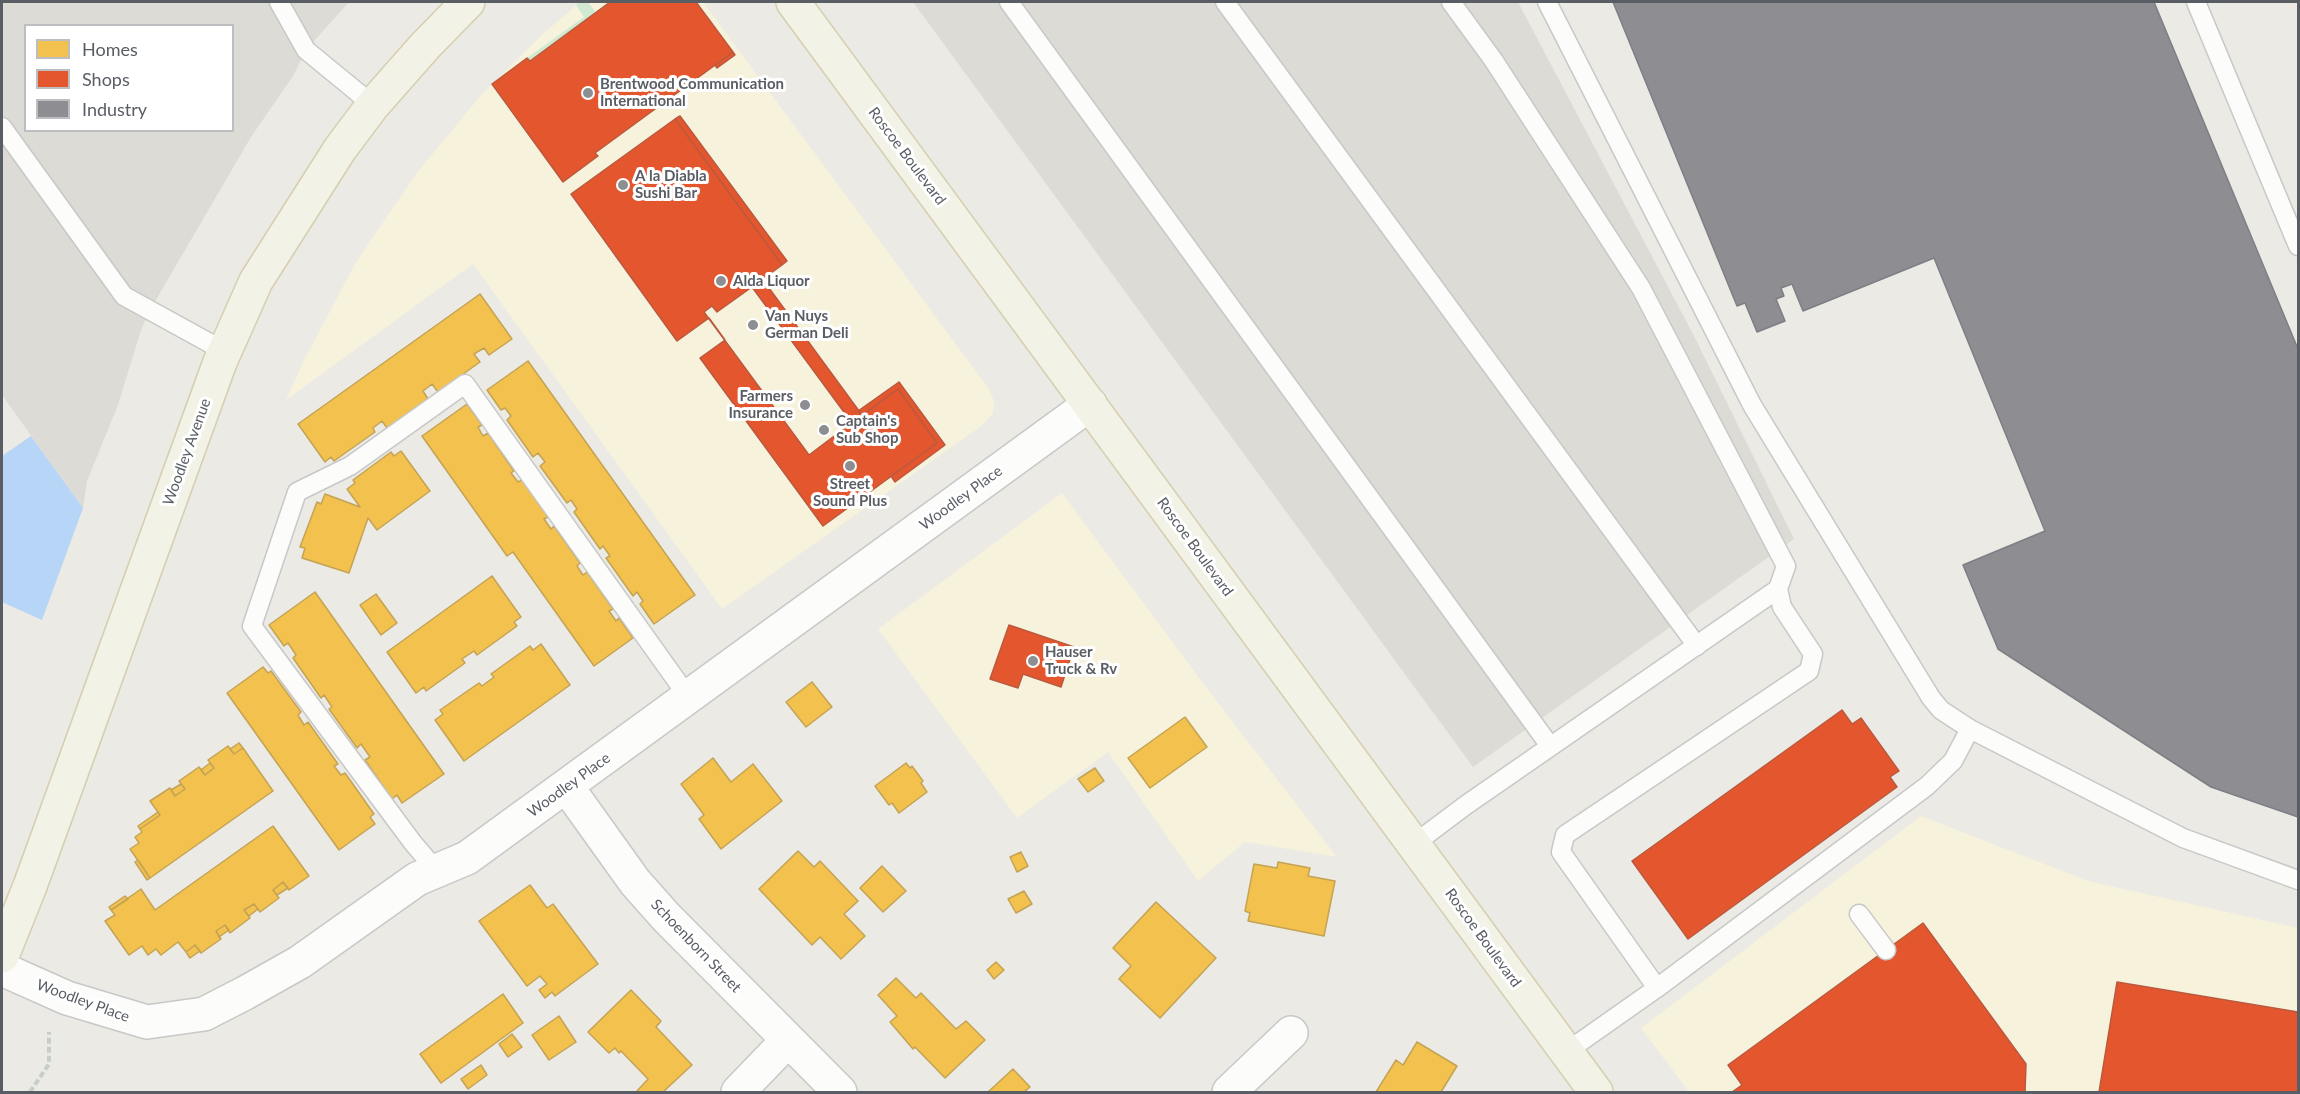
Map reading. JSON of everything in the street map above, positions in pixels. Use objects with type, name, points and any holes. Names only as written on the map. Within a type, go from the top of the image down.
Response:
[{"type":"main road","name":"Woodley Avenue","points":[[2,956],[30,886],[224,351],[256,281],[340,149],[373,105],[468,2]]},
{"type":"main road","name":"Roscoe Boulevard","points":[[793,2],[1596,1092]]},
{"type":"street","name":"Woodley Place","points":[[2,969],[67,998],[147,1022],[204,1014],[300,962],[417,879],[467,858],[567,788],[1090,404]]},
{"type":"street","name":"Schoenborn Street","points":[[567,788],[635,882],[667,918],[840,1092]]},
{"type":"street","points":[[1229,1092],[1291,1033]]},
{"type":"street","points":[[738,1092],[788,1040]]},
{"type":"lane","points":[[279,2],[306,50],[373,105]]},
{"type":"lane","points":[[1009,2],[1550,746]]},
{"type":"lane","points":[[1225,2],[1697,646]]},
{"type":"lane","points":[[1451,2],[1494,61],[1641,288],[1786,566],[1778,589],[1782,607],[1813,654],[1809,671],[1565,835],[1561,852],[1657,988]]},
{"type":"lane","points":[[1547,2],[1752,405],[1931,698],[1941,710],[1970,729],[2183,838],[2298,880]]},
{"type":"lane","points":[[2196,2],[2298,246]]},
{"type":"lane","points":[[2,128],[124,296],[224,351]]},
{"type":"lane","points":[[436,870],[413,843],[252,626],[297,492],[350,466],[465,384],[689,698]]},
{"type":"lane","points":[[1414,844],[1550,746],[1778,589]]},
{"type":"lane","points":[[1566,1052],[1657,988],[1927,786],[1953,761],[1970,729]]},
{"type":"lane","points":[[1859,914],[1886,950]]},
{"type":"path","points":[[30,1092],[49,1064],[49,1032]]},
{"type":"shaded area","points":[[2,2],[349,2],[306,50],[293,76],[251,137],[150,310],[141,330],[118,405],[87,481],[83,508],[2,395]]},
{"type":"shaded area","points":[[580,2],[703,2],[989,389],[994,401],[993,413],[980,427],[722,609],[473,264],[286,400],[304,360],[356,262],[416,174],[482,94],[544,33]]},
{"type":"shaded area","points":[[913,2],[1518,2],[1695,338],[1794,539],[1473,767]]},
{"type":"shaded area","points":[[1062,493],[1202,682],[1337,857],[1245,842],[1198,881],[1108,752],[1017,818],[878,629]]},
{"type":"shaded area","points":[[1921,816],[2088,881],[2298,928],[2298,1092],[1689,1092],[1641,1028]]},
{"type":"green space","points":[[580,2],[588,2],[596,13],[530,61],[527,58],[584,17],[576,5]]},
{"type":"water","points":[[31,436],[83,508],[42,620],[2,602],[2,456]]},
{"type":"building: Homes","points":[[480,294],[512,339],[489,355],[484,348],[474,354],[480,362],[438,392],[432,384],[423,391],[428,399],[387,428],[382,421],[373,428],[375,432],[334,461],[331,457],[325,462],[298,424]]},
{"type":"building: Homes","points":[[528,361],[695,595],[654,624],[640,604],[643,601],[637,592],[633,596],[606,558],[610,556],[603,546],[600,549],[574,512],[577,509],[571,500],[567,503],[540,466],[545,462],[538,453],[533,457],[507,420],[511,416],[505,408],[501,410],[487,390]]},
{"type":"building: Homes","points":[[467,404],[482,425],[478,427],[483,436],[488,433],[514,471],[511,473],[518,482],[522,480],[548,517],[544,519],[551,529],[554,526],[580,563],[577,566],[583,575],[587,572],[613,609],[609,611],[616,621],[619,618],[633,638],[594,666],[513,552],[507,556],[422,436]]},
{"type":"building: Homes","points":[[401,451],[430,491],[377,530],[368,518],[349,573],[302,558],[305,548],[300,547],[317,502],[321,504],[325,494],[360,507],[347,489],[355,483],[353,480],[391,452],[394,456]]},
{"type":"building: Homes","points":[[492,576],[521,617],[514,622],[517,626],[477,655],[474,651],[462,659],[465,663],[426,691],[424,687],[416,693],[387,652]]},
{"type":"building: Homes","points":[[315,592],[444,774],[402,803],[397,795],[392,799],[365,760],[370,757],[361,744],[357,748],[329,709],[332,707],[324,695],[321,698],[293,658],[296,655],[288,643],[284,646],[269,625]]},
{"type":"building: Homes","points":[[376,594],[397,623],[381,635],[360,605]]},
{"type":"building: Homes","points":[[541,644],[570,685],[464,761],[435,720],[443,714],[440,710],[479,683],[482,686],[494,677],[491,674],[530,646],[533,650]]},
{"type":"building: Homes","points":[[263,667],[268,673],[271,671],[301,712],[298,715],[304,725],[308,722],[338,764],[334,766],[341,775],[345,773],[374,814],[370,817],[375,824],[339,850],[227,693]]},
{"type":"building: Homes","points":[[812,682],[832,707],[806,727],[786,702]]},
{"type":"building: Homes","points":[[1185,717],[1207,747],[1150,788],[1128,758]]},
{"type":"building: Homes","points":[[239,743],[243,748],[234,754],[230,749]]},
{"type":"building: Homes","points":[[228,746],[234,754],[243,748],[273,791],[150,878],[130,849],[139,843],[135,837],[142,832],[140,829],[160,815],[150,801],[170,788],[175,796],[185,789],[179,781],[199,767],[205,775],[214,768],[208,760]]},
{"type":"building: Homes","points":[[713,758],[731,782],[753,764],[782,801],[721,849],[699,819],[704,815],[681,784]]},
{"type":"building: Homes","points":[[210,763],[214,768],[205,775],[201,770]]},
{"type":"building: Homes","points":[[906,763],[910,768],[912,766],[923,781],[921,783],[927,792],[899,813],[892,803],[889,805],[875,786]]},
{"type":"building: Homes","points":[[1095,768],[1104,781],[1088,792],[1078,779]]},
{"type":"building: Homes","points":[[181,784],[185,789],[175,796],[171,790]]},
{"type":"building: Homes","points":[[158,812],[160,815],[140,829],[138,826]]},
{"type":"building: Homes","points":[[273,826],[309,876],[289,890],[283,882],[273,890],[279,898],[260,912],[254,904],[244,910],[250,918],[230,933],[225,925],[216,931],[221,939],[201,953],[195,945],[186,952],[178,942],[161,955],[156,949],[148,955],[142,946],[129,955],[105,921],[115,915],[111,910],[141,889],[155,910]]},
{"type":"building: Homes","points":[[798,851],[814,867],[820,861],[858,901],[844,914],[865,936],[841,959],[820,937],[812,945],[759,889]]},
{"type":"building: Homes","points":[[1021,852],[1028,866],[1017,872],[1010,857]]},
{"type":"building: Homes","points":[[138,860],[150,878],[147,880],[135,862]]},
{"type":"building: Homes","points":[[1278,862],[1310,868],[1308,876],[1335,881],[1324,936],[1248,921],[1250,913],[1245,911],[1254,864],[1277,868]]},
{"type":"building: Homes","points":[[882,866],[906,891],[883,912],[860,888]]},
{"type":"building: Homes","points":[[283,882],[288,888],[277,895],[273,890]]},
{"type":"building: Homes","points":[[530,885],[547,908],[553,904],[598,964],[555,996],[552,992],[545,998],[539,990],[547,984],[540,976],[527,986],[479,921]]},
{"type":"building: Homes","points":[[1024,891],[1032,904],[1016,913],[1008,899]]},
{"type":"building: Homes","points":[[125,896],[128,899],[111,910],[109,907]]},
{"type":"building: Homes","points":[[1156,902],[1216,958],[1160,1018],[1119,979],[1131,966],[1113,948]]},
{"type":"building: Homes","points":[[254,904],[258,909],[249,916],[244,910]]},
{"type":"building: Homes","points":[[225,925],[229,930],[219,937],[216,931]]},
{"type":"building: Homes","points":[[195,945],[200,951],[190,958],[186,952]]},
{"type":"building: Homes","points":[[996,962],[1004,970],[994,979],[987,970]]},
{"type":"building: Homes","points":[[896,978],[916,998],[921,993],[956,1029],[966,1021],[985,1040],[945,1078],[915,1047],[913,1049],[890,1022],[897,1016],[878,995]]},
{"type":"building: Homes","points":[[631,990],[661,1021],[656,1027],[692,1065],[663,1092],[638,1092],[648,1079],[621,1051],[619,1053],[615,1048],[609,1053],[588,1032]]},
{"type":"building: Homes","points":[[503,994],[523,1023],[441,1083],[420,1054]]},
{"type":"building: Homes","points":[[559,1016],[576,1042],[549,1060],[532,1035]]},
{"type":"building: Homes","points":[[512,1034],[522,1047],[508,1057],[499,1044]]},
{"type":"building: Homes","points":[[1417,1042],[1457,1066],[1441,1092],[1376,1092],[1396,1060],[1403,1065]]},
{"type":"building: Homes","points":[[481,1065],[487,1075],[468,1089],[461,1079]]},
{"type":"building: Homes","points":[[1013,1069],[1030,1087],[1024,1092],[988,1092]]},
{"type":"building: Shops","name":"Brentwood Communication International","points":[[610,2],[696,2],[733,52],[595,153],[598,156],[563,182],[492,84],[527,58],[530,61]]},
{"type":"building: Shops","points":[[733,52],[735,55],[717,68],[715,65]]},
{"type":"building: Shops","points":[[680,116],[787,261],[782,265],[675,119]]},
{"type":"building: Shops","points":[[675,119],[782,265],[752,287],[852,423],[898,389],[937,443],[823,526],[700,358],[725,340],[709,318],[677,341],[571,194]]},
{"type":"building: Shops","points":[[758,273],[862,415],[809,455],[704,312],[712,306],[717,312],[752,287],[748,281]]},
{"type":"building: Shops","points":[[899,382],[945,445],[895,482],[891,476],[937,443],[898,389],[862,415],[858,411]]},
{"type":"building: Shops","name":"Hauser Truck & Rv","points":[[1009,625],[1074,647],[1061,687],[1023,674],[1018,688],[990,679]]},
{"type":"building: Shops","points":[[1842,710],[1852,724],[1861,718],[1899,771],[1890,777],[1897,787],[1688,939],[1632,861]]},
{"type":"building: Shops","points":[[1923,923],[2026,1064],[2025,1092],[1732,1092],[1742,1085],[1728,1065]]},
{"type":"building: Shops","points":[[2117,982],[2298,1012],[2298,1092],[2099,1092]]},
{"type":"building: Industry","points":[[1613,2],[2154,2],[2298,349],[2298,817],[2211,787],[1998,649],[1963,565],[2045,531],[1934,258],[1803,311],[1792,284],[1781,288],[1784,296],[1776,299],[1785,321],[1757,332],[1745,303],[1737,306]]},
{"type":"place","name":"Brentwood Communication International","points":[[588,93]]},
{"type":"place","name":"A la Diabla Sushi Bar","points":[[623,185]]},
{"type":"place","name":"Alda Liquor","points":[[721,281]]},
{"type":"place","name":"Van Nuys German Deli","points":[[753,325]]},
{"type":"place","name":"Farmers Insurance","points":[[805,405]]},
{"type":"place","name":"Captain's Sub Shop","points":[[824,430]]},
{"type":"place","name":"Street Sound Plus","points":[[850,466]]},
{"type":"place","name":"Hauser Truck & Rv","points":[[1033,661]]}]
